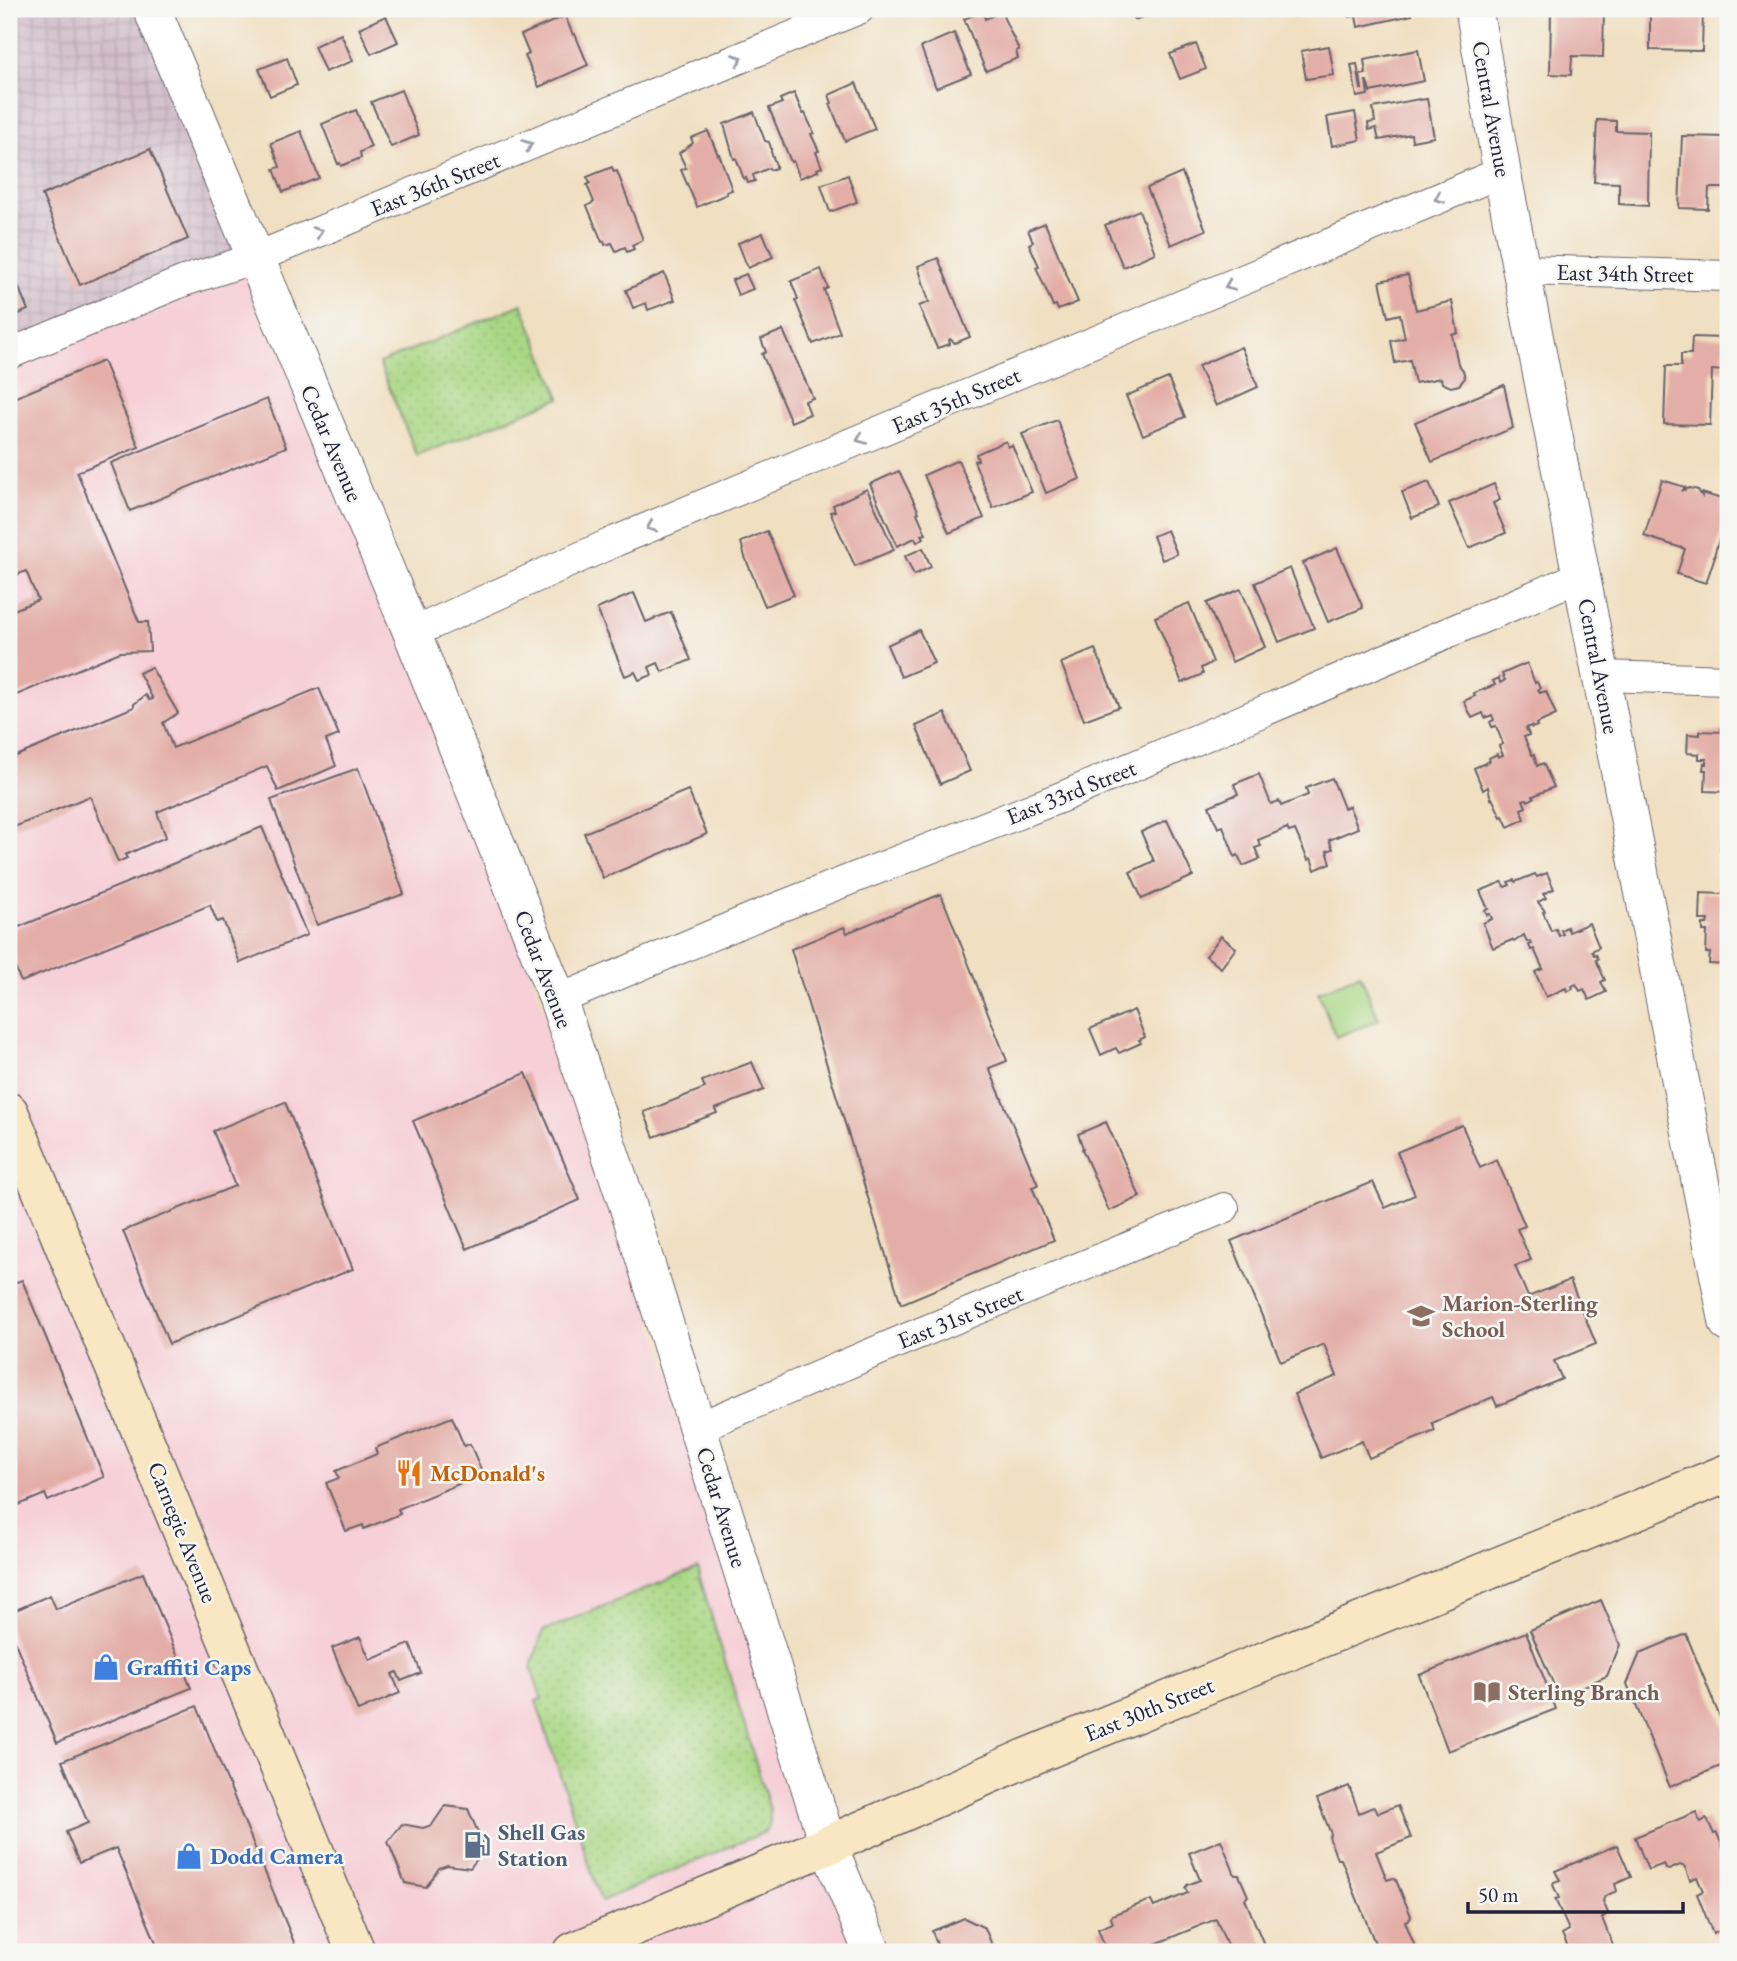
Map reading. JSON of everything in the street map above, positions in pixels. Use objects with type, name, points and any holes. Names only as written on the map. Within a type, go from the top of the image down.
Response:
[{"type":"main road","name":"Carnegie Avenue","points":[[9,1112],[356,1952]]},
{"type":"main road","name":"East 30th Street","points":[[573,1952],[1026,1758],[1728,1474]]},
{"type":"street","name":"Cedar Avenue","points":[[152,9],[412,633],[558,1000],[627,1203],[828,1845],[872,1952]]},
{"type":"street","name":"East 36th Street","points":[[9,355],[184,281],[255,258],[859,9]]},
{"type":"street","name":"Central Avenue","points":[[1474,9],[1502,172],[1728,1322]]},
{"type":"street","name":"East 35th Street","points":[[412,633],[629,536],[1502,172]]},
{"type":"street","name":"East 34th Street","points":[[1522,270],[1728,276]]},
{"type":"street","name":"East 33rd Street","points":[[558,1000],[769,911],[1064,796],[1581,576]]},
{"type":"street","points":[[1602,676],[1728,680]]},
{"type":"street","name":"East 31st Street","points":[[697,1429],[903,1340],[1224,1208]]},
{"type":"shaded area","points":[[9,9],[152,9],[255,258],[9,354]]},
{"type":"shaded area","points":[[255,258],[412,633],[872,1952],[9,1952],[9,354]]},
{"type":"green space","points":[[522,304],[560,398],[417,456],[379,363]]},
{"type":"green space","points":[[1360,974],[1379,1020],[1336,1037],[1318,992]]},
{"type":"green space","points":[[697,1568],[770,1810],[770,1824],[765,1832],[601,1901],[536,1701],[542,1699],[531,1668],[543,1631]]},
{"type":"building","points":[[1130,9],[1161,9],[1135,20]]},
{"type":"building","points":[[1293,9],[1326,9],[1326,10],[1294,17]]},
{"type":"building","points":[[1410,9],[1412,15],[1358,27],[1356,16],[1349,17],[1347,10]]},
{"type":"building","points":[[1551,9],[1604,9],[1603,57],[1572,56],[1571,75],[1550,74]]},
{"type":"building","points":[[1650,9],[1703,9],[1702,51],[1650,50]]},
{"type":"building","points":[[983,11],[985,19],[1001,12],[1019,50],[1016,51],[1018,58],[986,71],[964,19]]},
{"type":"building","points":[[386,16],[398,42],[371,54],[359,28]]},
{"type":"building","points":[[565,16],[588,65],[539,87],[525,56],[529,54],[521,35]]},
{"type":"building","points":[[954,33],[971,74],[936,88],[921,47]]},
{"type":"building","points":[[341,34],[353,61],[325,72],[314,46]]},
{"type":"building","points":[[1196,44],[1206,69],[1180,79],[1170,54]]},
{"type":"building","points":[[1329,46],[1334,75],[1306,79],[1301,51]]},
{"type":"building","points":[[1418,50],[1424,81],[1370,92],[1366,81],[1368,95],[1357,97],[1351,65],[1357,64],[1362,89],[1360,75],[1366,74],[1364,60]]},
{"type":"building","points":[[287,58],[297,85],[270,96],[259,69]]},
{"type":"building","points":[[856,83],[875,129],[845,141],[829,95]]},
{"type":"building","points":[[401,90],[419,135],[391,147],[371,102]]},
{"type":"building","points":[[794,93],[814,133],[811,134],[819,151],[816,152],[822,167],[800,178],[769,108],[782,103],[780,99]]},
{"type":"building","points":[[1427,99],[1434,137],[1412,141],[1411,134],[1379,140],[1376,128],[1369,130],[1368,123],[1375,122],[1373,108]]},
{"type":"building","points":[[356,110],[371,147],[360,152],[361,158],[341,166],[322,124]]},
{"type":"building","points":[[754,112],[765,141],[769,142],[776,168],[753,175],[755,181],[748,183],[736,158],[734,159],[724,124]]},
{"type":"building","points":[[1355,112],[1360,140],[1332,146],[1327,117]]},
{"type":"building","points":[[1597,120],[1616,121],[1616,131],[1649,132],[1648,206],[1619,204],[1619,183],[1594,182]]},
{"type":"building","points":[[301,131],[319,178],[283,192],[274,169],[280,167],[271,143]]},
{"type":"building","points":[[708,131],[732,190],[697,207],[681,170],[686,168],[679,153],[693,143],[691,138]]},
{"type":"building","points":[[1682,136],[1728,137],[1728,188],[1709,188],[1708,209],[1679,208]]},
{"type":"building","points":[[150,149],[188,239],[80,285],[42,195]]},
{"type":"building","points":[[612,167],[614,172],[617,171],[643,240],[632,245],[634,249],[627,252],[625,247],[616,251],[612,243],[605,245],[604,241],[602,242],[587,206],[594,202],[587,185],[590,183],[587,177]]},
{"type":"building","points":[[1182,173],[1206,230],[1171,245],[1147,188]]},
{"type":"building","points":[[848,175],[857,202],[830,212],[821,185]]},
{"type":"building","points":[[1139,210],[1155,253],[1123,267],[1105,225]]},
{"type":"building","points":[[1045,223],[1078,302],[1058,310],[1056,305],[1053,306],[1029,244],[1033,242],[1028,230]]},
{"type":"building","points":[[763,233],[773,257],[748,268],[738,243]]},
{"type":"building","points":[[938,258],[970,337],[955,343],[950,339],[950,344],[937,348],[919,306],[929,302],[918,266]]},
{"type":"building","points":[[9,264],[28,310],[9,318]]},
{"type":"building","points":[[821,269],[828,288],[824,290],[840,333],[813,344],[795,300],[798,299],[791,281]]},
{"type":"building","points":[[664,273],[675,300],[648,310],[646,303],[633,308],[626,290]]},
{"type":"building","points":[[746,274],[753,289],[738,295],[732,280]]},
{"type":"building","points":[[1408,275],[1416,310],[1452,301],[1458,333],[1452,335],[1458,364],[1465,378],[1459,385],[1451,387],[1442,383],[1441,378],[1415,383],[1410,360],[1395,363],[1391,341],[1405,338],[1400,314],[1388,317],[1380,281]]},
{"type":"building","points":[[783,330],[813,398],[805,401],[810,414],[791,422],[762,354],[766,352],[761,339]]},
{"type":"building","points":[[1692,337],[1725,338],[1725,371],[1712,370],[1710,425],[1664,424],[1666,366],[1681,366],[1681,354],[1691,354]]},
{"type":"building","points":[[1241,347],[1258,387],[1216,406],[1198,366]]},
{"type":"building","points":[[103,361],[139,447],[77,472],[139,622],[148,622],[150,651],[120,652],[9,698],[9,612],[38,600],[26,571],[9,578],[9,400]]},
{"type":"building","points":[[1168,378],[1185,417],[1143,435],[1126,396]]},
{"type":"building","points":[[1504,385],[1513,428],[1432,462],[1415,422]]},
{"type":"building","points":[[267,399],[286,447],[130,511],[111,463]]},
{"type":"building","points":[[1057,420],[1080,479],[1046,493],[1022,434]]},
{"type":"building","points":[[1006,441],[1008,447],[1012,445],[1032,492],[993,508],[974,461],[978,460],[976,454]]},
{"type":"building","points":[[958,460],[984,518],[949,533],[924,475]]},
{"type":"building","points":[[899,471],[919,512],[917,513],[926,534],[917,542],[915,538],[897,546],[870,484]]},
{"type":"building","points":[[1662,480],[1685,487],[1683,490],[1690,488],[1698,490],[1702,496],[1702,493],[1728,501],[1706,583],[1677,574],[1685,549],[1644,536]]},
{"type":"building","points":[[1429,482],[1439,507],[1412,518],[1402,492]]},
{"type":"building","points":[[1494,484],[1500,500],[1493,503],[1506,533],[1469,548],[1449,503]]},
{"type":"building","points":[[867,489],[894,550],[855,566],[830,512],[835,511],[833,505]]},
{"type":"building","points":[[1167,530],[1177,554],[1162,560],[1153,536]]},
{"type":"building","points":[[767,531],[794,595],[765,606],[741,542]]},
{"type":"building","points":[[923,548],[931,567],[914,575],[905,556]]},
{"type":"building","points":[[1337,548],[1363,608],[1328,622],[1303,563]]},
{"type":"building","points":[[1290,568],[1314,628],[1279,642],[1255,583]]},
{"type":"building","points":[[1241,589],[1265,647],[1232,662],[1207,603]]},
{"type":"building","points":[[634,593],[646,622],[671,612],[691,660],[662,672],[658,663],[649,667],[652,675],[639,680],[635,672],[625,676],[597,609]]},
{"type":"building","points":[[1189,603],[1213,662],[1201,668],[1203,674],[1182,683],[1155,617]]},
{"type":"building","points":[[919,630],[934,663],[901,677],[887,645]]},
{"type":"building","points":[[1095,649],[1119,707],[1084,720],[1061,663]]},
{"type":"building","points":[[1527,663],[1540,693],[1546,691],[1556,715],[1536,724],[1537,726],[1526,728],[1529,735],[1524,737],[1537,766],[1543,763],[1554,787],[1528,801],[1523,800],[1526,807],[1521,809],[1525,819],[1508,827],[1491,799],[1488,787],[1483,790],[1474,768],[1490,761],[1489,758],[1497,754],[1498,757],[1503,755],[1499,746],[1503,744],[1496,726],[1492,727],[1490,722],[1494,720],[1492,715],[1485,718],[1483,713],[1472,718],[1464,701],[1475,696],[1474,693],[1495,685],[1493,681],[1499,678],[1500,683],[1505,680],[1502,674]]},
{"type":"building","points":[[151,667],[178,713],[163,723],[173,748],[319,688],[339,735],[326,740],[336,766],[278,791],[267,766],[157,812],[166,837],[125,855],[127,858],[118,862],[90,796],[9,829],[9,759],[134,707],[134,704],[146,695],[149,700],[153,699],[139,673]]},
{"type":"building","points":[[945,713],[970,771],[940,784],[916,726]]},
{"type":"building","points":[[1721,729],[1728,732],[1728,792],[1705,791],[1706,770],[1703,770],[1706,759],[1699,759],[1699,754],[1687,753],[1688,734],[1700,735],[1700,731],[1722,732]]},
{"type":"building","points":[[358,768],[404,894],[317,925],[271,800]]},
{"type":"building","points":[[1259,774],[1271,804],[1279,801],[1281,806],[1308,795],[1306,788],[1332,778],[1344,808],[1349,806],[1358,828],[1329,840],[1333,849],[1327,851],[1331,863],[1315,870],[1295,830],[1289,832],[1287,828],[1258,840],[1261,846],[1255,848],[1260,859],[1243,866],[1238,855],[1235,857],[1223,826],[1218,828],[1209,806],[1238,794],[1234,784]]},
{"type":"building","points":[[688,790],[707,834],[603,878],[584,833]]},
{"type":"building","points":[[1167,820],[1193,876],[1142,899],[1130,872],[1154,861],[1141,832]]},
{"type":"building","points":[[262,827],[307,935],[240,963],[223,920],[217,922],[210,905],[21,982],[9,953],[9,931]]},
{"type":"building","points":[[1721,831],[1728,832],[1728,850],[1720,850]]},
{"type":"building","points":[[1547,873],[1554,889],[1543,894],[1546,898],[1538,902],[1545,911],[1543,912],[1551,931],[1556,929],[1559,936],[1563,934],[1561,930],[1567,927],[1569,932],[1589,923],[1599,947],[1592,951],[1598,959],[1596,960],[1605,980],[1601,982],[1606,992],[1589,1000],[1584,989],[1580,991],[1576,984],[1567,992],[1566,988],[1546,997],[1535,972],[1543,969],[1534,949],[1531,950],[1530,941],[1527,942],[1524,935],[1514,942],[1512,940],[1493,948],[1483,923],[1492,919],[1490,914],[1487,915],[1485,910],[1488,909],[1480,891],[1502,882],[1505,887],[1510,885],[1508,882],[1514,880],[1515,882],[1535,874],[1537,877]]},
{"type":"building","points":[[1723,891],[1728,892],[1728,965],[1709,964],[1710,953],[1706,953],[1707,931],[1703,931],[1703,924],[1707,924],[1708,920],[1700,920],[1701,893],[1722,894]]},
{"type":"building","points":[[941,894],[1007,1061],[989,1068],[1038,1185],[1032,1187],[1054,1240],[901,1304],[791,949],[844,927],[847,933]]},
{"type":"building","points":[[1221,936],[1236,948],[1221,968],[1206,956]]},
{"type":"building","points":[[1134,1010],[1145,1037],[1139,1040],[1141,1043],[1119,1053],[1116,1048],[1101,1055],[1090,1029]]},
{"type":"building","points":[[752,1062],[764,1090],[715,1109],[717,1113],[654,1137],[644,1112],[705,1088],[702,1081]]},
{"type":"building","points":[[526,1073],[580,1200],[467,1249],[413,1121]]},
{"type":"building","points":[[285,1102],[353,1269],[169,1344],[123,1231],[235,1186],[213,1131]]},
{"type":"building","points":[[1106,1122],[1140,1197],[1109,1211],[1078,1134]]},
{"type":"building","points":[[1462,1125],[1480,1168],[1497,1160],[1525,1226],[1517,1229],[1531,1260],[1515,1266],[1528,1297],[1570,1280],[1596,1344],[1554,1361],[1562,1379],[1497,1406],[1493,1397],[1432,1423],[1435,1431],[1369,1458],[1362,1441],[1321,1458],[1294,1394],[1337,1376],[1324,1344],[1281,1362],[1231,1241],[1373,1182],[1385,1208],[1415,1195],[1397,1152]]},
{"type":"building","points":[[22,1280],[104,1477],[48,1501],[45,1494],[9,1509],[9,1285]]},
{"type":"building","name":"McDonald's","points":[[452,1417],[464,1446],[470,1444],[483,1474],[398,1509],[400,1514],[364,1529],[363,1525],[346,1531],[326,1483],[339,1478],[336,1471],[377,1454],[375,1448]]},
{"type":"building","points":[[143,1573],[191,1688],[57,1743],[9,1628],[9,1613],[50,1595],[56,1609]]},
{"type":"building","points":[[1601,1600],[1620,1645],[1607,1676],[1559,1697],[1530,1630]]},
{"type":"building","name":"Sterling Branch","points":[[1526,1632],[1556,1709],[1448,1751],[1419,1675]]},
{"type":"building","points":[[1686,1634],[1728,1737],[1728,1763],[1670,1787],[1627,1684],[1640,1653]]},
{"type":"building","points":[[360,1637],[370,1660],[410,1644],[421,1673],[401,1681],[397,1672],[392,1674],[400,1693],[358,1711],[332,1648]]},
{"type":"building","name":"Dodd Camera","points":[[197,1706],[298,1952],[160,1952],[116,1848],[79,1863],[66,1832],[88,1823],[62,1761]]},
{"type":"building","points":[[1349,1786],[1359,1813],[1373,1807],[1378,1813],[1398,1805],[1411,1838],[1376,1852],[1387,1880],[1396,1880],[1411,1916],[1405,1921],[1417,1952],[1368,1952],[1377,1948],[1341,1859],[1337,1859],[1329,1837],[1331,1834],[1317,1799]]},
{"type":"building","points":[[445,1806],[468,1809],[485,1849],[470,1868],[447,1865],[439,1868],[426,1887],[405,1883],[388,1842],[402,1824],[423,1828],[432,1825]]},
{"type":"building","points":[[1696,1812],[1700,1822],[1706,1819],[1714,1834],[1717,1833],[1728,1860],[1728,1952],[1720,1952],[1719,1948],[1725,1945],[1719,1931],[1713,1934],[1697,1894],[1703,1891],[1697,1877],[1690,1880],[1685,1867],[1680,1865],[1669,1870],[1664,1864],[1648,1870],[1635,1837]]},
{"type":"building","points":[[1221,1840],[1235,1875],[1239,1875],[1248,1896],[1245,1899],[1267,1952],[1220,1952],[1228,1947],[1216,1919],[1136,1952],[1107,1952],[1098,1929],[1113,1923],[1112,1915],[1148,1901],[1151,1901],[1154,1907],[1188,1893],[1185,1888],[1187,1885],[1200,1880],[1189,1853]]},
{"type":"building","points":[[1617,1845],[1631,1877],[1615,1884],[1617,1891],[1605,1896],[1603,1901],[1608,1913],[1602,1918],[1614,1948],[1612,1952],[1566,1952],[1568,1947],[1562,1934],[1569,1930],[1555,1899],[1559,1898],[1553,1885],[1560,1880],[1555,1871]]},
{"type":"building","points":[[964,1918],[985,1928],[995,1952],[940,1952],[932,1931]]},
{"type":"place","name":"Marion-Sterling School","points":[[1421,1316]]},
{"type":"place","name":"McDonald's","points":[[409,1473]]},
{"type":"place","name":"Graffiti Caps","points":[[106,1667]]},
{"type":"place","name":"Sterling Branch","points":[[1487,1692]]},
{"type":"place","name":"Shell Gas Station","points":[[477,1845]]},
{"type":"place","name":"Dodd Camera","points":[[189,1856]]}]
